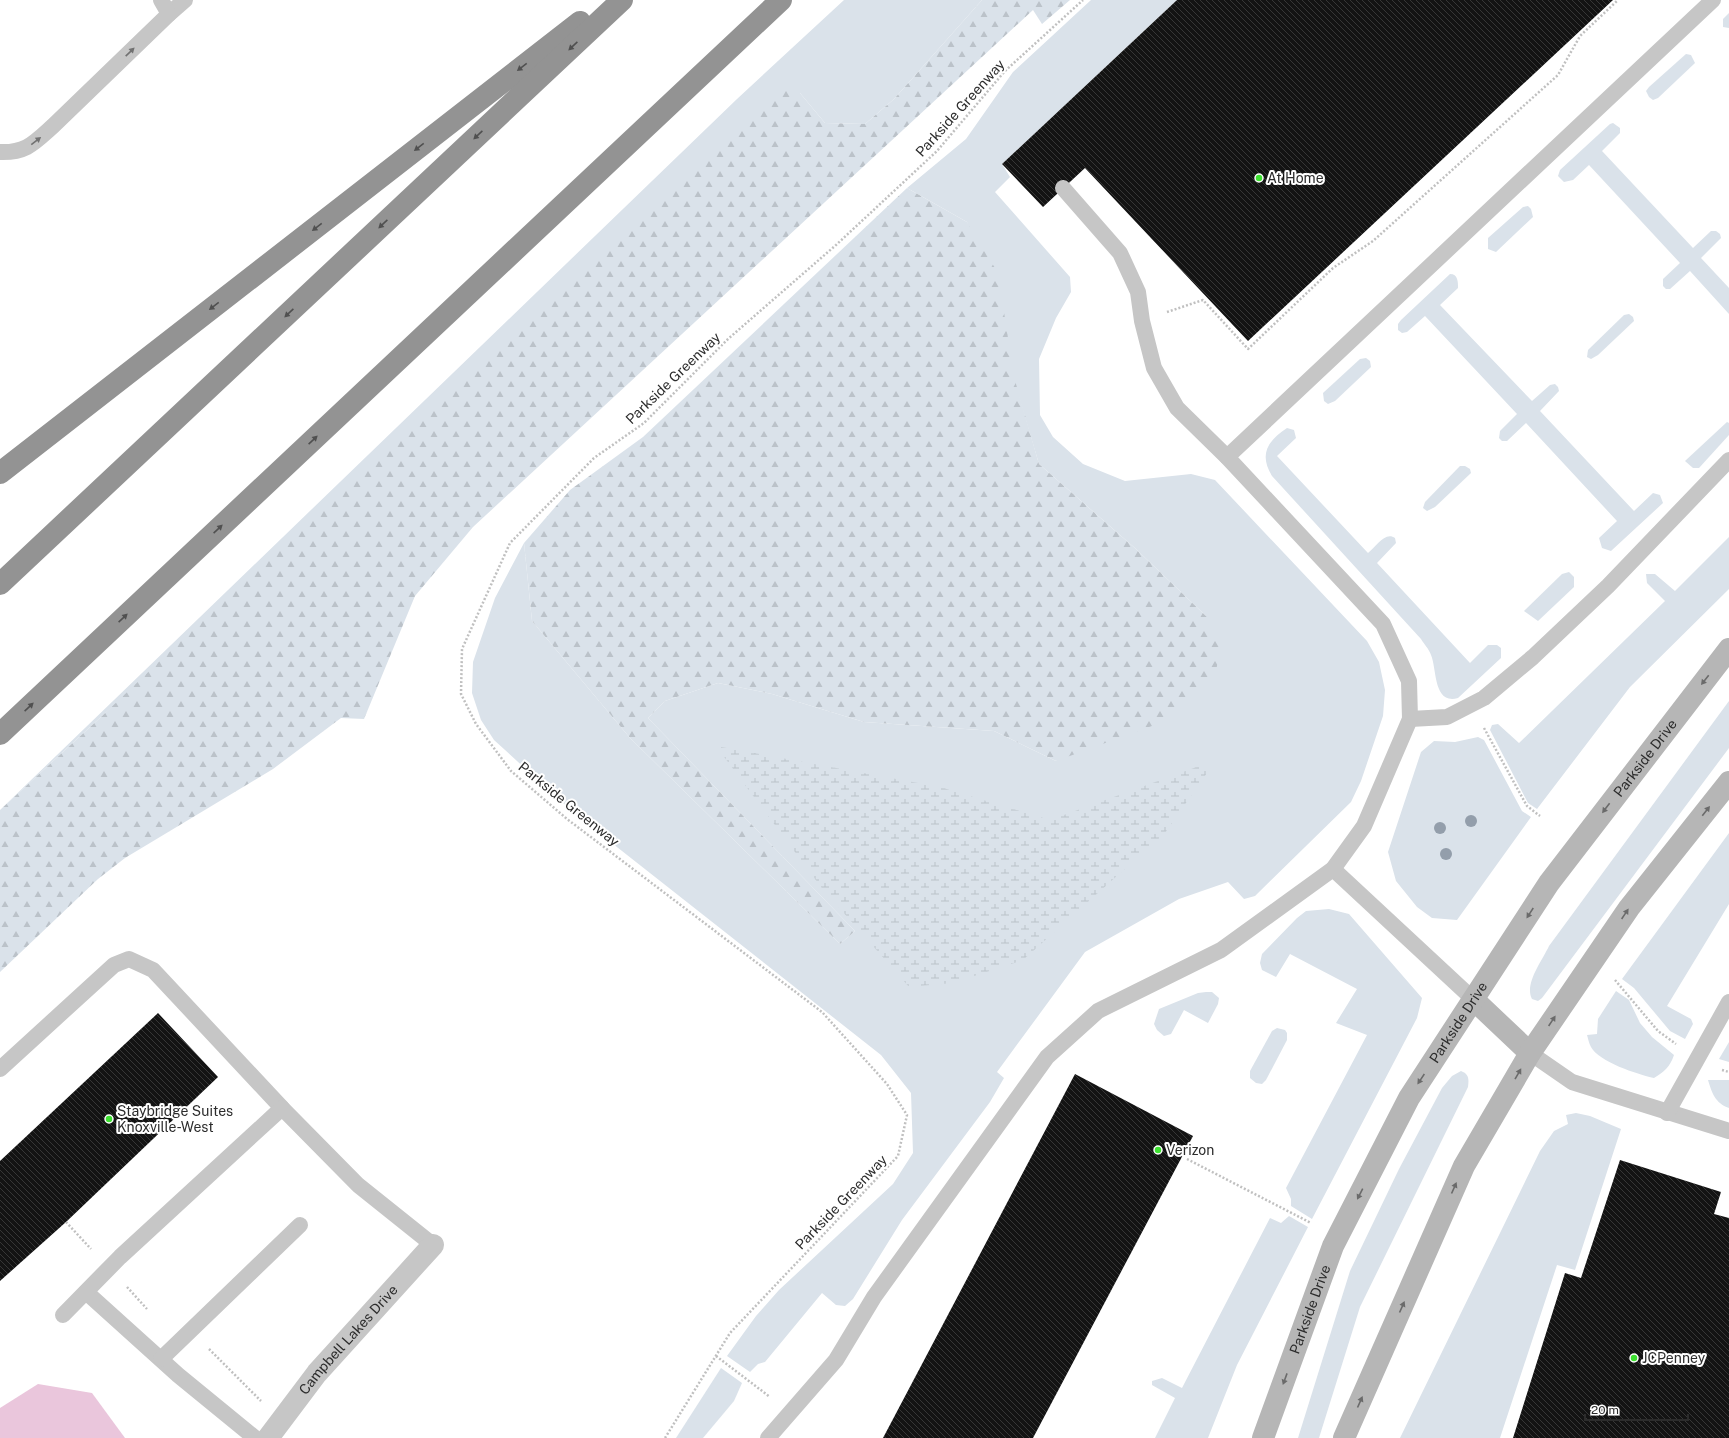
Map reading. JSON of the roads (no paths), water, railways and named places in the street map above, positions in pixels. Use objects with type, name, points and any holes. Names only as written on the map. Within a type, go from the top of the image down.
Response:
[{"type":"highway","points":[[0,473],[608,0]]},
{"type":"highway","points":[[0,584],[622,0]]},
{"type":"highway","points":[[0,734],[781,0]]},
{"type":"street","name":"Parkside Drive","points":[[1263,1438],[1333,1246],[1409,1098],[1549,883],[1729,649]]},
{"type":"street","points":[[1344,1438],[1464,1166],[1530,1053],[1629,908],[1729,782]]},
{"type":"street","points":[[1474,1000],[1530,1053]]},
{"type":"street","name":"Campbell Lakes Drive","points":[[268,1438],[317,1373],[433,1246]]},
{"type":"lane","points":[[161,0],[169,14]]},
{"type":"lane","points":[[0,152],[16,152],[33,143],[185,0]]},
{"type":"lane","points":[[1227,457],[1713,0]]},
{"type":"lane","points":[[768,1438],[836,1360],[874,1297],[1047,1056],[1098,1011],[1221,950],[1333,869],[1364,826],[1410,719],[1409,681],[1383,624],[1227,457],[1177,408],[1154,368],[1142,321],[1138,292],[1120,253],[1063,188]]},
{"type":"lane","points":[[1410,719],[1447,717],[1484,698],[1533,657],[1608,586],[1729,460]]},
{"type":"lane","points":[[1333,869],[1474,1000]]},
{"type":"lane","points":[[0,1069],[114,964],[129,959],[153,970],[282,1108],[358,1185],[433,1246]]},
{"type":"lane","points":[[1667,1113],[1729,1002]]},
{"type":"lane","points":[[1530,1053],[1572,1082],[1667,1113],[1729,1131]]},
{"type":"lane","points":[[63,1315],[120,1257],[282,1108]]},
{"type":"lane","points":[[161,1359],[300,1226]]},
{"type":"lane","points":[[86,1292],[161,1359],[255,1438]]},
{"type":"place","name":"At Home","points":[[1259,178]]},
{"type":"place","name":"Staybridge Suites Knoxville-West","points":[[109,1119]]},
{"type":"place","name":"Verizon","points":[[1158,1150]]},
{"type":"place","name":"JCPenney","points":[[1634,1358]]}]
